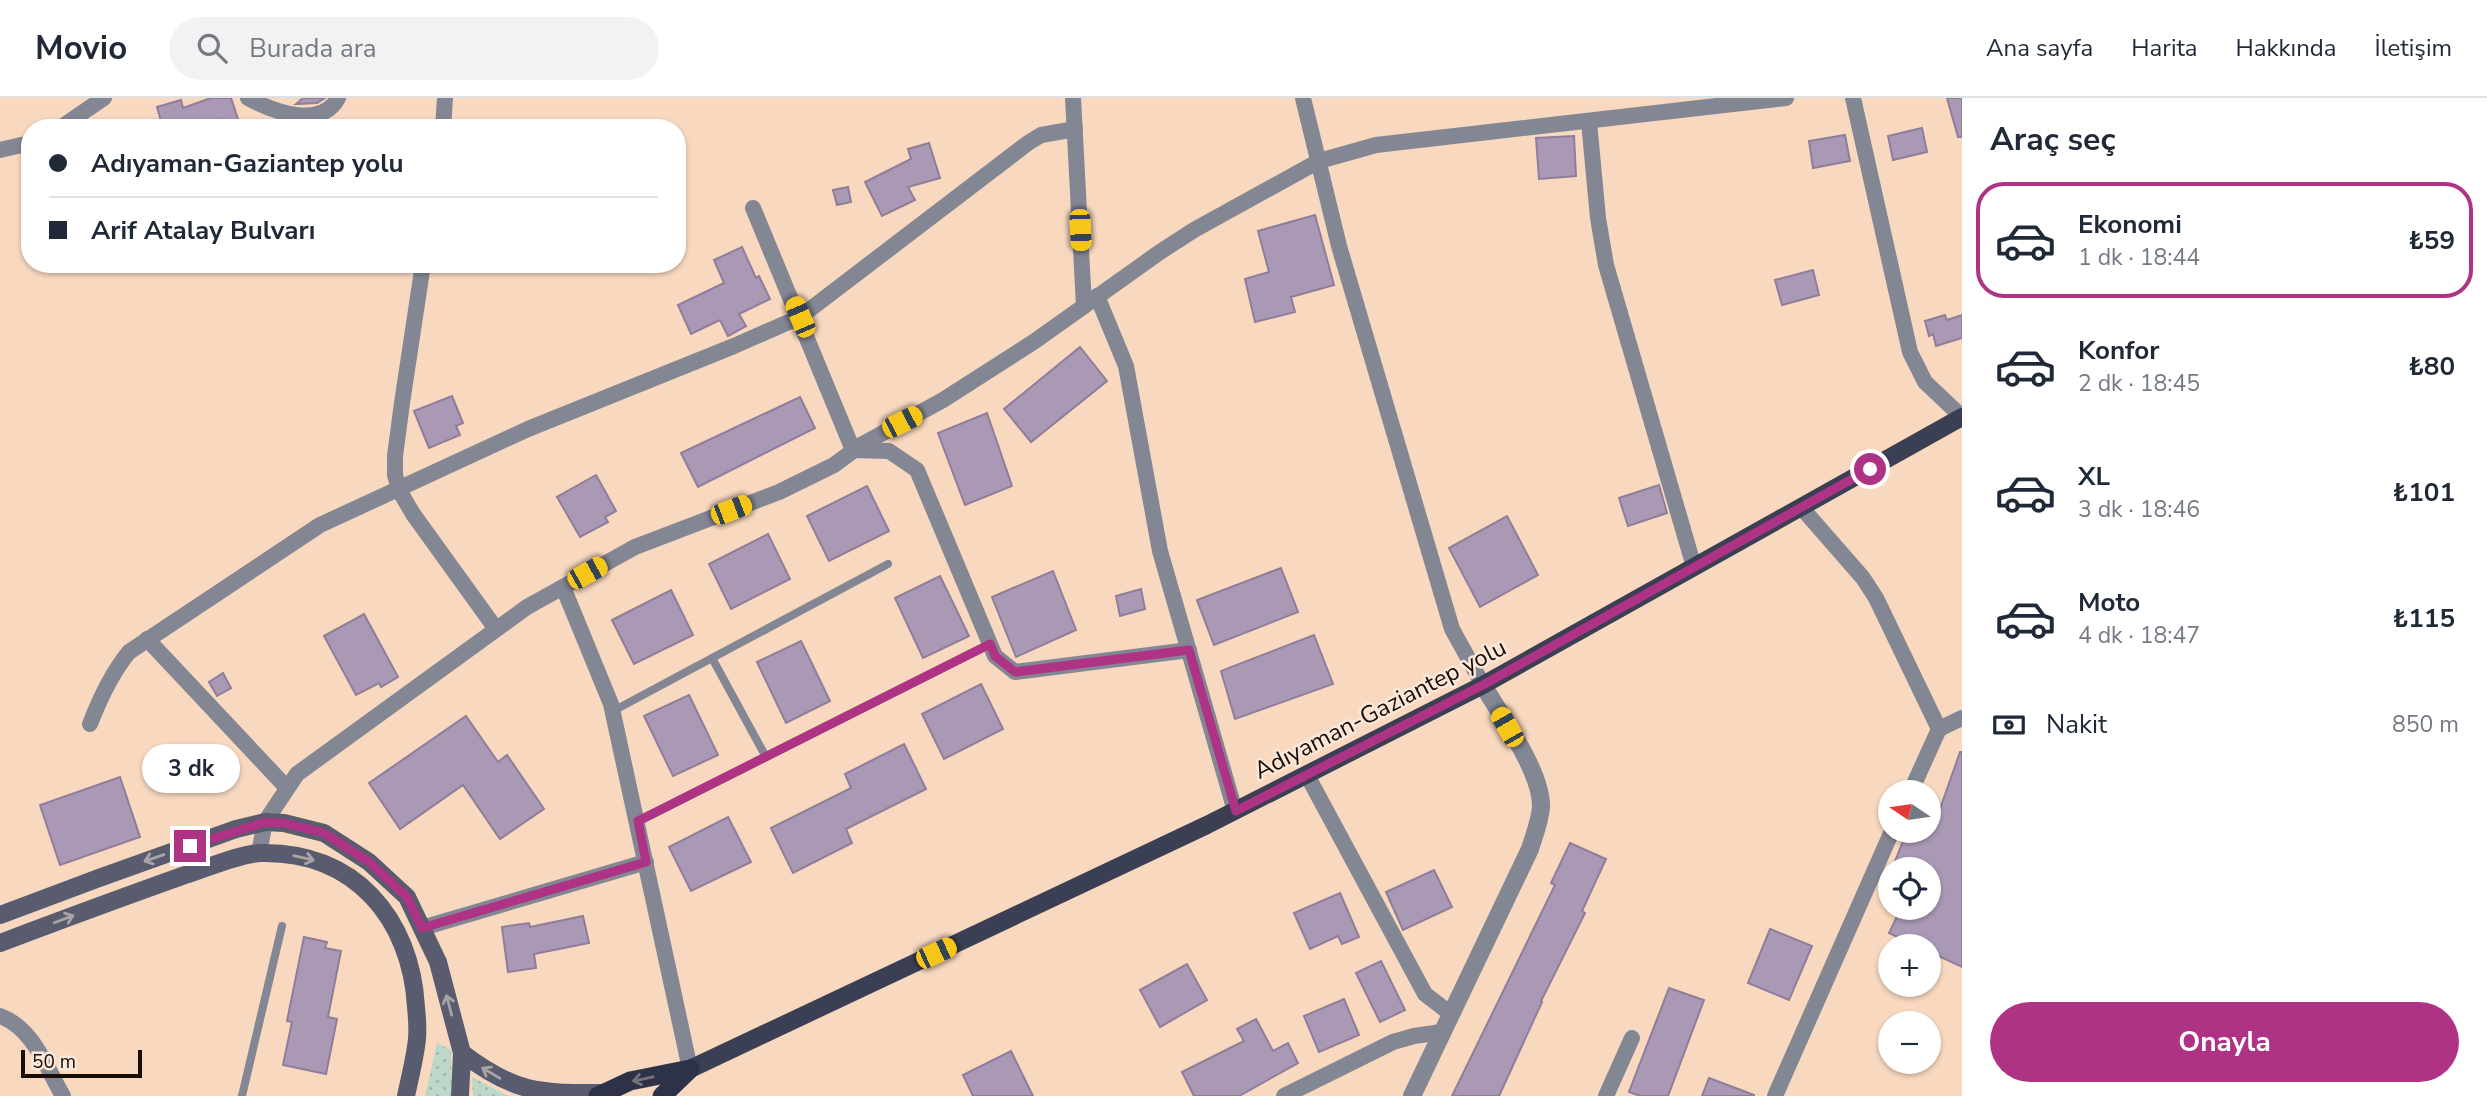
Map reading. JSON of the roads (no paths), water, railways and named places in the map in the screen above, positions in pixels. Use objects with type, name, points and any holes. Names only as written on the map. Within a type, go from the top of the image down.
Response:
[{"type":"highway","points":[[601,1094],[630,1081],[690,1069]]},
{"type":"highway","points":[[662,1096],[690,1069]]},
{"type":"main road","name":"Adıyaman-Gaziantep yolu","points":[[690,1069],[1236,811],[1483,685],[1962,417]]},
{"type":"main road","points":[[0,915],[161,856],[265,822],[284,823],[324,833],[369,862],[407,897],[438,962],[462,1053],[460,1096]]},
{"type":"main road","points":[[0,943],[99,905],[259,853],[308,857],[353,879],[377,900],[400,933],[414,978],[418,1037],[406,1096]]},
{"type":"main road","points":[[462,1053],[490,1074],[532,1090],[601,1094]]},
{"type":"street","points":[[73,119],[104,98]]},
{"type":"street","points":[[248,98],[263,106],[300,116],[320,114],[334,106],[338,98]]},
{"type":"street","points":[[444,119],[445,98]]},
{"type":"street","points":[[1073,98],[1090,301],[1126,366],[1160,551],[1236,811]]},
{"type":"street","points":[[1303,98],[1339,246],[1452,629],[1532,769],[1541,807],[1530,849],[1412,1096]]},
{"type":"street","points":[[259,853],[265,822],[298,774],[527,607],[635,547],[779,492],[834,465],[853,450],[943,400],[1194,230],[1319,161],[1376,145],[1786,98]]},
{"type":"street","points":[[1853,98],[1910,352],[1925,382],[1962,417]]},
{"type":"street","points":[[1589,122],[1598,218],[1606,265],[1694,567]]},
{"type":"street","points":[[90,724],[102,693],[117,666],[129,652],[320,525],[528,429],[800,317],[1034,139],[1041,135],[1075,129]]},
{"type":"street","points":[[0,150],[21,145]]},
{"type":"street","points":[[753,208],[853,450]]},
{"type":"street","points":[[422,273],[395,456],[399,490],[413,514],[496,629]]},
{"type":"street","points":[[853,450],[889,451],[917,470],[995,656],[1015,672],[1189,650]]},
{"type":"street","points":[[1801,507],[1864,578],[1939,729]]},
{"type":"street","points":[[563,587],[612,711],[690,1069]]},
{"type":"street","points":[[147,639],[287,788]]},
{"type":"street","points":[[1916,780],[1939,729],[1962,718]]},
{"type":"street","points":[[1307,775],[1425,994],[1451,1014]]},
{"type":"street","points":[[1776,1096],[1886,844]]},
{"type":"street","points":[[422,928],[646,862]]},
{"type":"street","points":[[0,1016],[13,1021],[28,1034],[63,1096]]},
{"type":"street","points":[[1284,1096],[1393,1042],[1414,1035],[1443,1032]]},
{"type":"street","points":[[1606,1096],[1632,1038]]},
{"type":"lane","points":[[612,711],[888,564]]},
{"type":"lane","points":[[638,821],[990,644]]},
{"type":"lane","points":[[712,658],[766,757]]},
{"type":"lane","points":[[242,1096],[282,926]]}]
